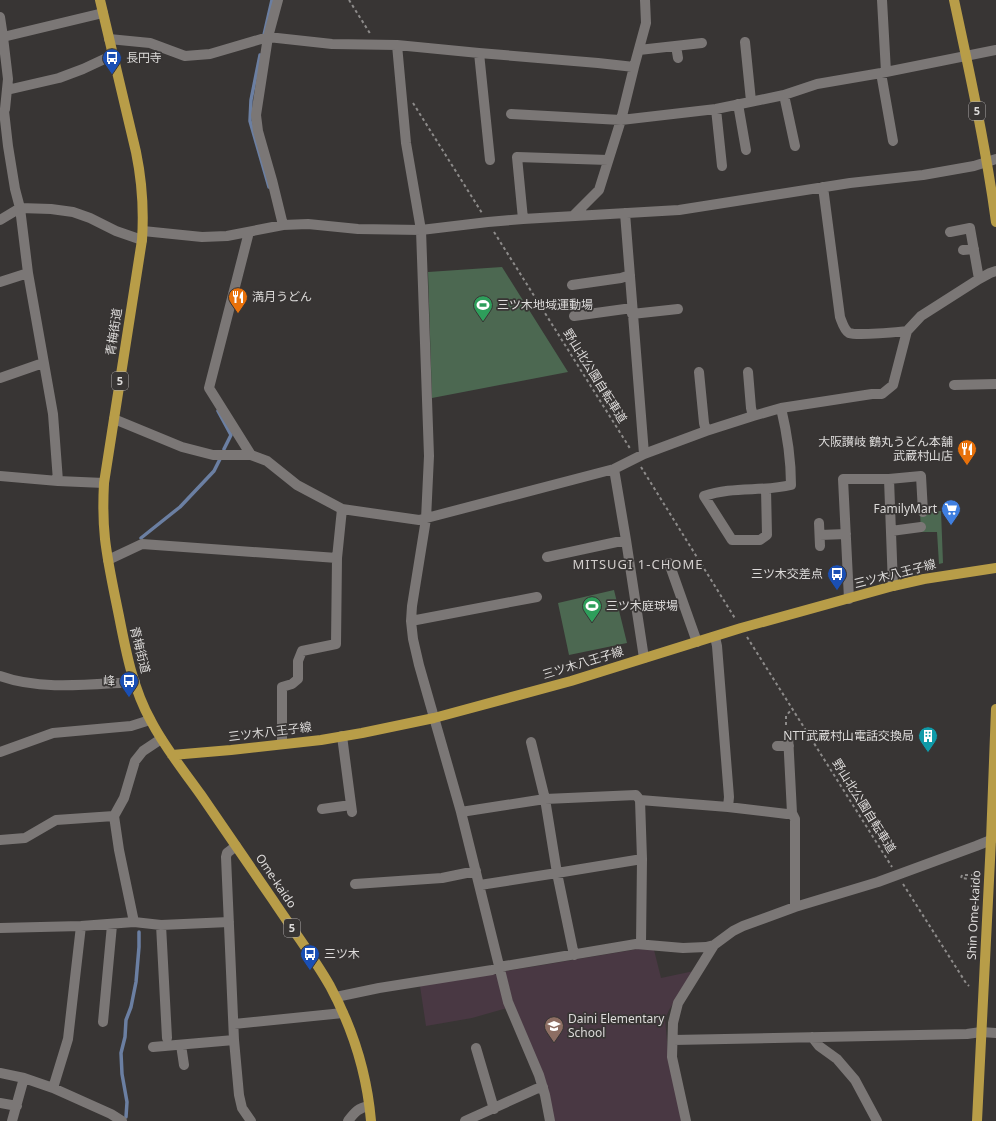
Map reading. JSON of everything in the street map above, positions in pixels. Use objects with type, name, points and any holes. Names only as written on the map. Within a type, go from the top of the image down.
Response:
[{"type":"main road","name":"青梅街道","points":[[100,0],[136,152],[140,171],[143,200],[142,235],[104,483],[105,542],[134,682],[150,720],[172,755]]},
{"type":"main road","name":"5","points":[[954,0],[992,161],[996,222]]},
{"type":"main road","name":"三ツ木八王子線","points":[[172,755],[231,750],[342,736],[434,718],[571,681],[741,628],[850,599],[892,586],[924,579],[996,568]]},
{"type":"main road","name":"Shin Ome-kaido","points":[[977,1121],[981,1032],[994,838],[996,710]]},
{"type":"main road","name":"Ome-kaido","points":[[172,755],[324,976],[336,998],[352,1036],[367,1087],[372,1121]]},
{"type":"street","points":[[278,0],[265,38],[256,115],[258,131],[283,225]]},
{"type":"street","points":[[573,216],[599,190],[621,120],[646,23],[645,0]]},
{"type":"street","points":[[882,0],[883,73],[892,141]]},
{"type":"street","points":[[4,37],[103,13]]},
{"type":"street","points":[[0,18],[4,37],[8,79],[6,109],[2,112],[15,189],[20,208],[28,273],[53,414],[58,481]]},
{"type":"street","points":[[109,39],[150,43],[185,56],[210,54],[265,38],[332,44],[397,45],[634,67]]},
{"type":"street","points":[[745,42],[751,101]]},
{"type":"street","points":[[639,50],[702,44]]},
{"type":"street","points":[[397,45],[406,143],[421,230],[429,456],[426,519],[411,621],[419,664],[461,812],[511,1011],[539,1075],[550,1121]]},
{"type":"street","points":[[676,46],[678,58]]},
{"type":"street","points":[[511,114],[621,120],[716,109],[784,95],[817,84],[883,73],[996,50]]},
{"type":"street","points":[[479,53],[490,160]]},
{"type":"street","points":[[7,90],[59,78],[113,55]]},
{"type":"street","points":[[784,95],[795,146]]},
{"type":"street","points":[[738,104],[746,150]]},
{"type":"street","points":[[716,109],[722,166]]},
{"type":"street","points":[[523,219],[517,157],[608,160]]},
{"type":"street","points":[[0,220],[20,208],[51,208],[73,212],[90,218],[116,231],[142,235],[202,237],[227,236],[283,225],[308,224],[358,229],[421,230],[523,219],[680,210],[823,187],[923,175],[974,166],[992,161]]},
{"type":"street","points":[[823,187],[840,316],[844,327],[849,332],[858,334],[907,331]]},
{"type":"street","points":[[625,213],[632,311],[638,457]]},
{"type":"street","points":[[950,232],[970,228],[979,280]]},
{"type":"street","points":[[249,232],[209,388],[251,456]]},
{"type":"street","points":[[963,250],[974,249]]},
{"type":"street","points":[[114,418],[167,441],[188,448],[213,455],[251,456],[267,461],[297,485],[342,509],[419,520],[426,519],[614,469],[638,457],[706,431],[781,408],[872,394],[882,394],[893,385],[907,331],[921,316],[990,273],[996,271]]},
{"type":"street","points":[[0,282],[28,273]]},
{"type":"street","points":[[572,285],[621,278],[630,275]]},
{"type":"street","points":[[583,304],[585,315]]},
{"type":"street","points":[[574,316],[678,309]]},
{"type":"street","points":[[0,378],[43,363]]},
{"type":"street","points":[[699,372],[706,431]]},
{"type":"street","points":[[748,372],[751,408],[754,416]]},
{"type":"street","points":[[954,385],[996,384]]},
{"type":"street","points":[[766,489],[767,534],[760,540],[732,540],[704,496],[714,492],[737,489],[766,489],[791,485],[791,470],[785,422],[781,408]]},
{"type":"street","points":[[614,469],[644,658]]},
{"type":"street","points":[[0,476],[104,483]]},
{"type":"street","points":[[850,599],[843,479],[889,479],[921,476],[923,512]]},
{"type":"street","points":[[889,479],[892,586]]},
{"type":"street","points":[[282,744],[282,687],[292,684],[298,679],[298,661],[302,650],[336,644],[337,558],[342,509]]},
{"type":"street","points":[[819,523],[820,546]]},
{"type":"street","points":[[891,531],[921,528]]},
{"type":"street","points":[[820,535],[846,534]]},
{"type":"street","points":[[548,557],[626,540]]},
{"type":"street","points":[[108,560],[142,544],[337,558]]},
{"type":"street","points":[[669,563],[697,642]]},
{"type":"street","points":[[411,621],[537,597]]},
{"type":"street","points":[[715,637],[718,654],[728,807]]},
{"type":"street","points":[[0,676],[8,679],[47,686],[134,682]]},
{"type":"street","points":[[0,752],[53,733],[131,726],[150,720]]},
{"type":"street","points":[[788,735],[792,813],[795,819],[795,907]]},
{"type":"street","points":[[322,809],[351,808],[342,736]]},
{"type":"street","points":[[134,922],[119,850],[114,816],[124,798],[135,761],[143,751],[161,739]]},
{"type":"street","points":[[531,742],[545,799],[557,874],[574,955]]},
{"type":"street","points":[[777,746],[789,746]]},
{"type":"street","points":[[461,812],[545,799],[636,795],[640,800],[642,859],[641,944]]},
{"type":"street","points":[[640,800],[728,807],[787,814],[792,813]]},
{"type":"street","points":[[0,840],[25,838],[56,820],[114,816]]},
{"type":"street","points":[[686,1121],[672,1057],[673,1023],[678,1003],[714,945],[732,931],[743,926],[795,907],[878,882],[994,838]]},
{"type":"street","points":[[236,846],[227,853],[226,857],[234,1040],[239,1094],[242,1108],[251,1121]]},
{"type":"street","points":[[480,885],[557,874],[642,859]]},
{"type":"street","points":[[355,884],[442,878],[476,871]]},
{"type":"street","points":[[0,928],[112,925],[134,922],[161,925],[229,922]]},
{"type":"street","points":[[103,1022],[112,925]]},
{"type":"street","points":[[161,925],[167,1038]]},
{"type":"street","points":[[53,1088],[68,1039],[81,926]]},
{"type":"street","points":[[336,998],[379,988],[641,944],[683,948],[706,947],[714,945]]},
{"type":"street","points":[[234,1024],[343,1013]]},
{"type":"street","points":[[673,1040],[967,1034],[981,1032],[996,1033]]},
{"type":"street","points":[[812,1037],[819,1046],[837,1059],[855,1080],[877,1121]]},
{"type":"street","points":[[154,1047],[234,1040]]},
{"type":"street","points":[[181,1045],[184,1065]]},
{"type":"street","points":[[476,1048],[494,1109]]},
{"type":"street","points":[[0,1073],[24,1078],[53,1088],[111,1114],[122,1121]]},
{"type":"street","points":[[12,1121],[24,1078]]},
{"type":"street","points":[[465,1121],[543,1087]]},
{"type":"street","points":[[0,1103],[17,1106]]},
{"type":"street","points":[[348,1121],[356,1111],[370,1106]]},
{"type":"path","points":[[349,0],[374,40]]},
{"type":"path","points":[[413,102],[483,215]]},
{"type":"path","name":"野山北公園自転車道","points":[[493,230],[638,457],[737,622]]},
{"type":"path","name":"野山北公園自転車道","points":[[745,635],[969,986]]},
{"type":"path","points":[[788,735],[786,731],[785,718],[792,709]]},
{"type":"path","points":[[972,879],[962,878],[962,875],[974,876]]},
{"type":"shaded area","points":[[638,949],[654,950],[661,978],[694,971],[669,1010],[665,1019],[668,1051],[681,1121],[552,1121],[514,1006],[505,972]]},
{"type":"shaded area","points":[[493,973],[498,976],[507,1008],[472,1018],[426,1026],[420,986]]},
{"type":"green space","name":"三ツ木地域運動場","points":[[502,267],[568,372],[432,398],[428,272]]},
{"type":"green space","points":[[941,511],[943,563],[939,564],[937,532],[921,532],[920,512]]},
{"type":"green space","name":"三ツ木庭球場","points":[[614,590],[627,643],[569,655],[558,603]]},
{"type":"waterway","points":[[264,35],[272,0]]},
{"type":"waterway","points":[[260,55],[251,100],[250,121],[269,187]]},
{"type":"waterway","points":[[218,411],[231,435],[224,449]]},
{"type":"waterway","points":[[141,538],[180,507],[214,471],[220,459]]},
{"type":"waterway","points":[[126,1117],[127,1102],[122,1074],[121,1053],[125,1037],[126,1020],[131,1007],[136,982],[139,932]]},
{"type":"place","name":"長円寺","points":[[112,75]]},
{"type":"place","name":"満月うどん","points":[[238,314]]},
{"type":"place","name":"三ツ木地域運動場","points":[[483,322]]},
{"type":"place","name":"大阪讃岐 鶴丸うどん本舗 武蔵村山店","points":[[967,466]]},
{"type":"place","name":"FamilyMart","points":[[951,526]]},
{"type":"place","name":"三ツ木交差点","points":[[837,591]]},
{"type":"place","name":"三ツ木庭球場","points":[[592,623]]},
{"type":"place","name":"峰","points":[[129,698]]},
{"type":"place","name":"NTT武蔵村山電話交換局","points":[[928,753]]},
{"type":"place","name":"三ツ木","points":[[310,971]]},
{"type":"place","name":"Daini Elementary School","points":[[554,1043]]},
{"type":"district","name":"MITSUGI 1-CHOME","points":[[638,564]]}]
